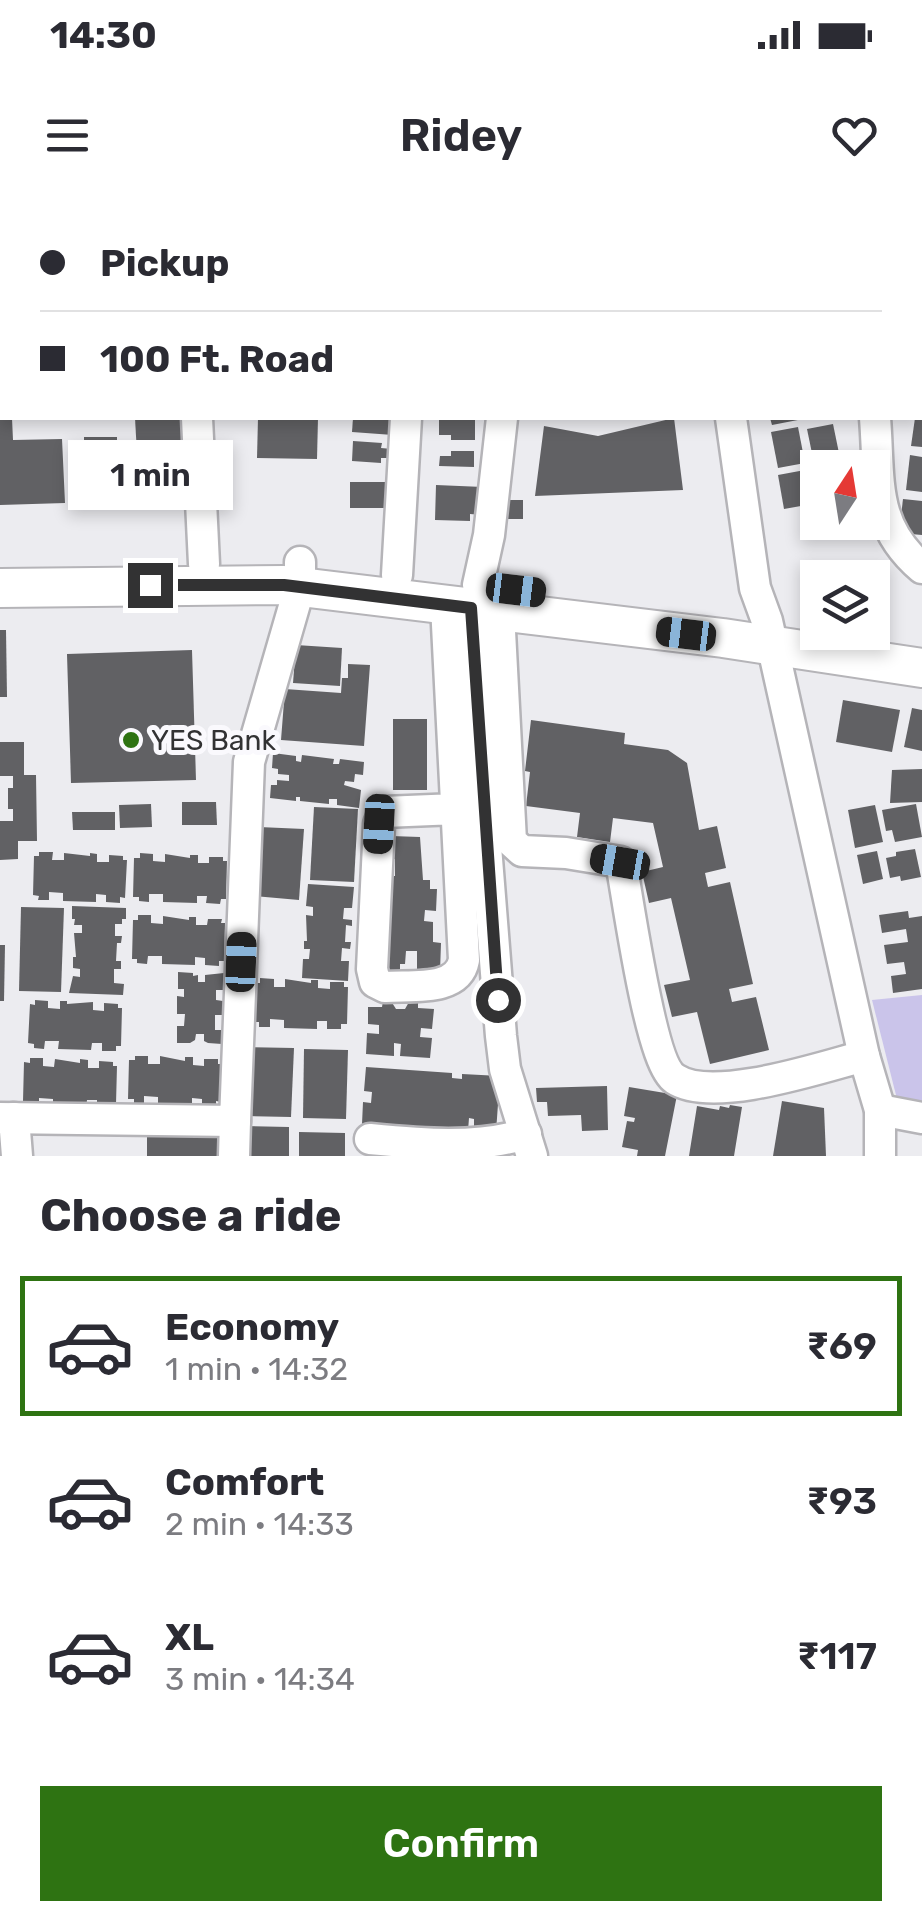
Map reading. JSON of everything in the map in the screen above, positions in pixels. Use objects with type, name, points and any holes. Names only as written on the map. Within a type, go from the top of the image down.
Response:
[{"type":"main road","points":[[0,566],[204,564],[300,574],[474,602],[769,633],[922,668]]},
{"type":"main road","points":[[0,588],[300,574],[398,575],[474,602]]},
{"type":"main road","points":[[769,633],[800,629]]},
{"type":"main road","points":[[890,638],[922,643]]},
{"type":"street","points":[[198,420],[204,564]]},
{"type":"street","points":[[398,575],[406,420]]},
{"type":"street","points":[[456,809],[384,812],[379,824],[372,969],[376,982],[385,987],[450,982],[462,972],[456,809],[474,602],[489,535],[502,420]]},
{"type":"street","points":[[732,420],[755,588],[769,633],[864,1056],[880,1110],[880,1156]]},
{"type":"street","points":[[875,420],[882,514],[891,535],[922,568]]},
{"type":"street","points":[[234,1156],[249,762],[300,574]]},
{"type":"street","points":[[474,602],[511,841],[522,850],[620,862],[663,1066],[675,1079],[700,1087],[734,1086],[788,1077],[864,1056]]},
{"type":"street","points":[[370,1138],[418,1144],[529,1145],[505,1069],[481,783],[474,602]]},
{"type":"street","points":[[880,1110],[922,1118]]},
{"type":"street","points":[[17,1156],[7,1118],[235,1122]]},
{"type":"shaded area","points":[[922,995],[922,1103],[897,1099],[872,1000]]},
{"type":"building","points":[[0,420],[12,420],[13,440],[62,439],[65,503],[0,505]]},
{"type":"building","points":[[135,420],[181,420],[185,488],[139,490]]},
{"type":"building","points":[[258,420],[318,420],[317,459],[257,458]]},
{"type":"building","points":[[353,420],[394,420],[393,435],[352,432]]},
{"type":"building","points":[[439,420],[475,420],[475,440],[451,440],[451,435],[439,435]]},
{"type":"building","points":[[674,420],[683,490],[535,496],[544,426],[598,436]]},
{"type":"building","points":[[771,420],[798,420],[772,425]]},
{"type":"building","points":[[915,420],[922,420],[922,447],[911,446]]},
{"type":"building","points":[[833,424],[838,450],[811,450],[807,429]]},
{"type":"building","points":[[798,427],[802,450],[800,464],[778,468],[771,432]]},
{"type":"building","points":[[84,437],[117,437],[117,504],[84,504]]},
{"type":"building","points":[[353,441],[382,443],[381,448],[392,449],[392,458],[381,458],[381,463],[352,461]]},
{"type":"building","points":[[451,451],[474,451],[474,467],[439,466],[440,456],[451,456]]},
{"type":"building","points":[[910,455],[922,457],[922,492],[906,490]]},
{"type":"building","points":[[800,471],[800,506],[784,509],[778,475]]},
{"type":"building","points":[[350,482],[396,482],[396,492],[386,492],[387,508],[350,508]]},
{"type":"building","points":[[436,485],[483,487],[482,515],[470,514],[470,521],[435,520]]},
{"type":"building","points":[[903,499],[922,501],[922,535],[899,533]]},
{"type":"building","points":[[507,500],[523,500],[523,519],[507,519]]},
{"type":"building","points":[[0,630],[6,630],[7,697],[0,697]]},
{"type":"building","points":[[296,645],[342,648],[340,686],[293,683]]},
{"type":"building","points":[[192,650],[196,780],[71,783],[67,654]]},
{"type":"building","points":[[348,664],[370,665],[364,746],[281,740],[285,689],[341,693],[342,678],[348,678]]},
{"type":"building","points":[[843,700],[900,710],[892,752],[836,742]]},
{"type":"building","points":[[912,708],[922,710],[922,751],[904,747]]},
{"type":"building","points":[[393,719],[427,719],[427,790],[393,790]]},
{"type":"building","points":[[531,720],[625,733],[624,744],[668,750],[687,763],[699,830],[717,826],[726,868],[705,873],[708,887],[730,882],[753,984],[729,989],[732,1002],[756,997],[769,1050],[710,1064],[697,1012],[672,1017],[664,985],[690,980],[671,898],[649,903],[642,872],[663,867],[653,823],[613,818],[610,842],[577,837],[580,813],[526,806],[530,772],[525,771]]},
{"type":"building","points":[[0,742],[24,742],[24,775],[36,775],[37,841],[18,841],[18,859],[0,860],[0,821],[13,821],[13,809],[8,809],[8,788],[13,788],[13,776],[0,776]]},
{"type":"building","points":[[273,753],[296,756],[296,761],[301,762],[302,755],[334,759],[333,764],[339,764],[340,759],[364,762],[363,775],[355,774],[354,782],[345,781],[344,785],[361,790],[359,808],[337,805],[337,799],[329,799],[329,804],[300,801],[300,797],[296,801],[270,798],[271,785],[277,785],[277,780],[289,781],[289,775],[278,774],[278,769],[272,768]]},
{"type":"building","points":[[922,769],[922,802],[890,803],[892,770]]},
{"type":"building","points":[[182,802],[216,802],[217,825],[182,825]]},
{"type":"building","points":[[151,804],[152,827],[120,828],[119,805]]},
{"type":"building","points":[[916,804],[922,837],[895,842],[892,830],[886,831],[882,810]]},
{"type":"building","points":[[875,805],[883,842],[855,848],[848,810]]},
{"type":"building","points":[[314,807],[358,809],[354,882],[310,880]]},
{"type":"building","points":[[72,812],[115,812],[115,830],[73,830]]},
{"type":"building","points":[[259,827],[304,829],[299,900],[254,896]]},
{"type":"building","points":[[391,836],[420,837],[423,880],[430,880],[430,889],[437,889],[436,911],[425,910],[424,921],[433,922],[433,942],[441,943],[440,972],[417,972],[417,951],[406,951],[400,971],[379,970],[389,876],[395,876],[395,859],[389,859]]},
{"type":"building","points":[[915,849],[921,877],[901,881],[900,876],[890,878],[886,858]]},
{"type":"building","points":[[877,851],[883,879],[863,884],[857,855]]},
{"type":"building","points":[[39,852],[53,852],[52,860],[64,860],[64,853],[97,854],[97,862],[109,862],[109,855],[123,856],[127,860],[125,898],[120,897],[120,903],[106,902],[106,895],[96,894],[96,902],[63,901],[63,893],[49,892],[49,900],[38,900],[39,896],[33,895],[34,856],[39,856]]},
{"type":"building","points":[[140,853],[153,854],[153,861],[165,862],[165,854],[190,858],[198,855],[198,863],[209,863],[209,857],[223,857],[227,861],[226,899],[221,899],[220,904],[206,903],[207,896],[197,896],[197,903],[163,902],[163,894],[149,894],[149,902],[139,901],[139,897],[133,897],[134,858],[140,858]]},
{"type":"building","points":[[308,884],[354,887],[352,908],[344,908],[343,919],[352,920],[352,926],[346,925],[345,942],[351,942],[350,949],[342,948],[341,961],[349,961],[348,981],[302,978],[303,959],[309,959],[310,949],[304,949],[306,915],[313,916],[313,907],[306,906]]},
{"type":"building","points":[[72,906],[126,908],[126,919],[115,924],[115,936],[122,936],[121,943],[117,943],[116,961],[121,961],[121,969],[114,969],[114,983],[124,984],[123,995],[69,993],[73,976],[80,977],[80,969],[73,968],[74,933],[82,933],[82,925],[74,925]]},
{"type":"building","points":[[21,907],[64,908],[61,992],[19,991]]},
{"type":"building","points":[[908,911],[909,918],[922,916],[922,989],[893,993],[891,976],[906,974],[904,962],[887,964],[884,945],[908,942],[906,929],[882,933],[879,915]]},
{"type":"building","points":[[138,915],[151,915],[151,923],[163,924],[163,916],[189,920],[196,917],[196,925],[207,925],[208,919],[222,919],[224,961],[219,961],[219,966],[205,965],[205,958],[195,957],[195,965],[162,964],[162,956],[148,956],[147,964],[137,963],[137,959],[132,959],[133,920],[138,920]]},
{"type":"building","points":[[0,945],[5,945],[4,1001],[0,1001]]},
{"type":"building","points":[[178,972],[198,975],[198,982],[205,982],[205,975],[224,973],[223,990],[216,990],[216,1000],[223,1001],[223,1015],[215,1015],[215,1030],[222,1030],[222,1044],[204,1041],[204,1034],[196,1034],[190,1043],[177,1043],[177,1026],[184,1026],[185,1014],[177,1014],[177,996],[184,997],[184,989],[178,989]]},
{"type":"building","points":[[260,978],[274,979],[274,987],[285,987],[285,979],[311,983],[318,980],[318,988],[330,989],[330,982],[344,982],[344,987],[348,987],[347,1024],[341,1024],[341,1029],[327,1029],[327,1021],[317,1021],[317,1029],[284,1028],[284,1020],[270,1019],[270,1027],[259,1027],[259,1022],[254,1022],[255,983],[260,983]]},
{"type":"building","points":[[35,1000],[48,1001],[48,1008],[60,1009],[60,1001],[93,1002],[93,1010],[104,1011],[104,1003],[118,1004],[122,1008],[121,1046],[116,1046],[116,1051],[102,1051],[102,1043],[92,1043],[91,1050],[58,1049],[59,1041],[45,1041],[44,1049],[34,1048],[34,1044],[28,1043],[30,1004],[35,1005]]},
{"type":"building","points":[[383,1001],[391,1001],[396,1009],[405,1009],[409,1002],[418,1003],[418,1008],[434,1009],[432,1029],[421,1028],[420,1037],[432,1038],[430,1058],[400,1056],[401,1044],[394,1043],[394,1056],[366,1054],[367,1033],[379,1034],[379,1025],[368,1024],[368,1007],[382,1007]]},
{"type":"building","points":[[247,1047],[294,1048],[291,1117],[245,1116]]},
{"type":"building","points":[[304,1049],[348,1050],[346,1119],[303,1118]]},
{"type":"building","points":[[135,1056],[148,1056],[148,1064],[160,1064],[160,1056],[185,1061],[185,1057],[193,1057],[193,1065],[204,1066],[204,1059],[218,1059],[218,1064],[222,1064],[221,1102],[202,1106],[202,1099],[192,1098],[192,1106],[158,1105],[158,1097],[144,1096],[144,1104],[134,1104],[134,1099],[128,1099],[129,1060],[135,1060]]},
{"type":"building","points":[[30,1058],[43,1058],[43,1066],[54,1067],[55,1059],[80,1063],[80,1059],[88,1060],[88,1068],[99,1068],[99,1061],[113,1062],[117,1066],[116,1104],[111,1103],[111,1109],[97,1108],[97,1100],[87,1100],[86,1108],[53,1107],[53,1099],[39,1098],[39,1106],[29,1106],[29,1101],[23,1101],[24,1062],[30,1063]]},
{"type":"building","points":[[366,1067],[452,1073],[452,1078],[462,1079],[462,1074],[500,1076],[496,1132],[474,1131],[474,1119],[469,1118],[468,1131],[362,1124],[363,1102],[371,1103],[372,1092],[364,1091]]},
{"type":"building","points":[[607,1086],[608,1130],[582,1131],[581,1115],[548,1116],[547,1102],[537,1102],[536,1088]]},
{"type":"building","points":[[629,1087],[677,1095],[665,1156],[637,1156],[638,1150],[622,1147],[627,1121],[634,1122],[635,1118],[624,1116]]},
{"type":"building","points":[[782,1101],[824,1108],[826,1156],[773,1156]]},
{"type":"building","points":[[697,1106],[719,1110],[720,1106],[742,1107],[734,1156],[689,1156]]},
{"type":"building","points":[[244,1126],[289,1127],[289,1156],[243,1156]]},
{"type":"building","points":[[299,1132],[345,1133],[345,1156],[299,1156]]},
{"type":"building","points":[[147,1135],[218,1137],[218,1156],[147,1156]]},
{"type":"place","name":"YES Bank","points":[[131,740]]},
{"type":"route","points":[[150,585],[284,585],[471,608],[498,1000]]}]
